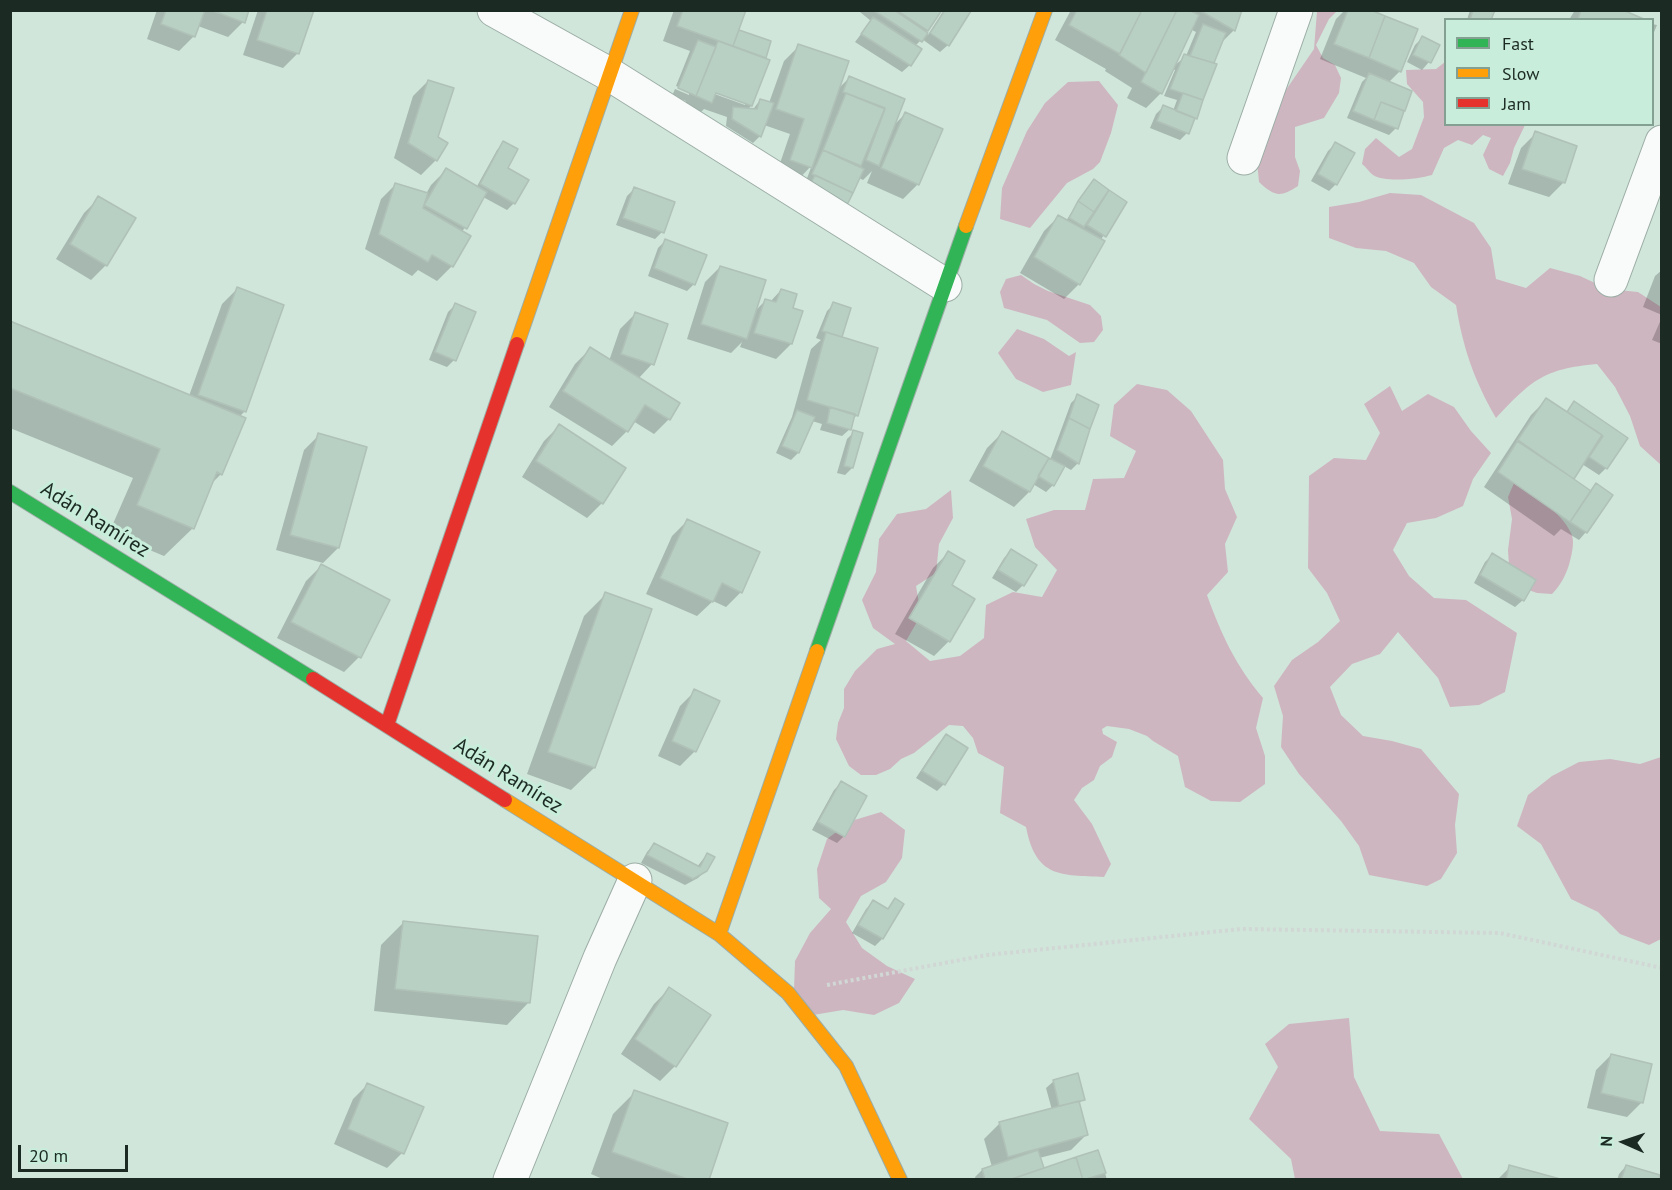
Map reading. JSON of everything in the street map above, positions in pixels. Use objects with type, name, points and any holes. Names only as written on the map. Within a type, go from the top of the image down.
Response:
[{"type":"street","points":[[494,10],[609,74],[945,285]]},
{"type":"street","points":[[387,725],[632,10]]},
{"type":"street","points":[[719,934],[945,285],[1045,10]]},
{"type":"street","points":[[1244,158],[1296,10]]},
{"type":"street","points":[[1611,280],[1662,142]]},
{"type":"street","name":"Adán Ramírez","points":[[10,492],[719,934],[788,993],[846,1066],[900,1179]]},
{"type":"street","points":[[510,1179],[600,958],[635,880]]},
{"type":"path","points":[[788,993],[987,955],[1241,929],[1500,933],[1662,968]]},
{"type":"shaded area","points":[[1317,11],[1337,11],[1329,19],[1316,45],[1323,58],[1335,65],[1341,78],[1339,93],[1324,118],[1295,127],[1295,157],[1300,171],[1298,186],[1277,194],[1259,182],[1256,151],[1279,100],[1314,49]]},
{"type":"shaded area","points":[[1444,63],[1444,126],[1525,126],[1503,176],[1489,169],[1483,155],[1491,138],[1483,135],[1472,145],[1458,140],[1444,148],[1432,175],[1411,179],[1386,179],[1373,175],[1362,164],[1365,149],[1376,138],[1399,157],[1412,149],[1424,117],[1423,102],[1407,84],[1406,70],[1436,69]]},
{"type":"shaded area","points":[[1099,81],[1118,105],[1100,162],[1093,169],[1067,183],[1030,228],[1000,219],[1002,188],[1027,131],[1045,103],[1068,82]]},
{"type":"shaded area","points":[[1390,193],[1421,195],[1474,223],[1491,248],[1496,279],[1526,288],[1550,268],[1580,276],[1608,289],[1638,292],[1661,307],[1661,465],[1640,446],[1630,416],[1615,387],[1597,364],[1551,373],[1519,394],[1496,418],[1470,363],[1456,305],[1431,287],[1414,263],[1386,251],[1356,248],[1329,238],[1329,207],[1359,202]]},
{"type":"shaded area","points":[[1021,275],[1048,291],[1090,305],[1101,316],[1103,330],[1094,342],[1080,343],[1047,320],[1004,308],[1000,292],[1006,279]]},
{"type":"shaded area","points":[[1017,329],[1044,339],[1069,356],[1076,352],[1071,385],[1043,392],[1016,379],[998,353]]},
{"type":"shaded area","points":[[1137,384],[1167,390],[1191,411],[1223,460],[1225,489],[1237,517],[1225,544],[1228,572],[1207,595],[1230,649],[1263,698],[1256,728],[1265,756],[1265,784],[1240,802],[1211,801],[1185,787],[1178,756],[1147,736],[1129,729],[1107,726],[1102,729],[1103,734],[1117,742],[1112,757],[1100,766],[1094,780],[1082,788],[1074,800],[1092,824],[1111,864],[1104,877],[1075,876],[1063,874],[1043,865],[1030,844],[1026,827],[1000,813],[1004,767],[978,753],[973,738],[963,726],[949,725],[890,769],[876,775],[861,775],[849,766],[836,739],[838,723],[844,708],[844,689],[855,671],[877,649],[895,644],[873,628],[862,600],[876,572],[879,539],[897,514],[926,509],[951,490],[953,518],[939,544],[936,573],[916,586],[921,615],[906,641],[930,661],[960,656],[984,638],[986,605],[1013,592],[1042,597],[1057,570],[1035,547],[1026,519],[1054,510],[1085,510],[1093,479],[1124,478],[1136,451],[1110,436],[1114,405]]},
{"type":"shaded area","points":[[1390,386],[1402,411],[1428,394],[1454,407],[1491,453],[1473,479],[1463,506],[1436,518],[1407,523],[1393,550],[1409,576],[1434,598],[1466,600],[1517,633],[1505,692],[1479,705],[1450,707],[1438,678],[1398,632],[1380,654],[1352,664],[1330,687],[1341,715],[1363,736],[1421,749],[1459,794],[1455,825],[1457,853],[1441,879],[1427,886],[1369,875],[1359,846],[1341,821],[1299,774],[1281,747],[1283,716],[1274,686],[1292,660],[1318,642],[1340,621],[1327,593],[1308,568],[1309,476],[1334,458],[1366,460],[1380,433],[1364,404]]},
{"type":"shaded area","points":[[1514,483],[1554,511],[1572,536],[1572,550],[1567,570],[1561,583],[1552,594],[1537,593],[1523,588],[1509,566],[1508,550],[1512,519],[1508,497]]},
{"type":"shaded area","points":[[1661,757],[1661,939],[1649,945],[1620,934],[1598,912],[1571,899],[1541,844],[1517,826],[1528,795],[1552,776],[1579,762],[1610,759],[1640,764]]},
{"type":"shaded area","points":[[881,812],[905,830],[902,858],[886,882],[861,896],[846,922],[862,948],[887,966],[915,979],[899,1003],[874,1015],[843,1010],[813,1015],[794,990],[795,961],[810,933],[831,909],[819,898],[817,869],[827,839],[851,821]]},
{"type":"shaded area","points":[[1349,1018],[1354,1077],[1380,1131],[1439,1134],[1463,1179],[1295,1179],[1291,1159],[1249,1119],[1278,1067],[1265,1044],[1289,1024]]},
{"type":"building","points":[[166,10],[205,10],[195,37],[161,24]]},
{"type":"building","points":[[211,10],[249,10],[245,23]]},
{"type":"building","points":[[267,10],[314,10],[299,54],[257,40]]},
{"type":"building","points":[[683,10],[746,10],[733,46],[677,26]]},
{"type":"building","points":[[873,10],[894,10],[928,33],[922,42]]},
{"type":"building","points":[[896,10],[942,10],[928,31]]},
{"type":"building","points":[[945,10],[971,11],[949,46],[930,33]]},
{"type":"building","points":[[1077,10],[1142,10],[1120,54],[1069,25]]},
{"type":"building","points":[[1142,10],[1173,10],[1176,12],[1146,73],[1119,55]]},
{"type":"building","points":[[1177,10],[1189,10],[1199,15],[1162,94],[1141,82]]},
{"type":"building","points":[[1199,10],[1242,10],[1235,31]]},
{"type":"building","points":[[1348,10],[1371,10],[1385,16],[1369,58],[1334,44]]},
{"type":"building","points":[[1473,10],[1495,10],[1492,18],[1471,18]]},
{"type":"building","points":[[1581,10],[1623,10],[1641,18],[1579,18]]},
{"type":"building","points":[[1385,16],[1418,29],[1401,72],[1369,58]]},
{"type":"building","points":[[873,17],[922,49],[911,66],[861,34]]},
{"type":"building","points":[[1203,24],[1226,33],[1214,63],[1190,56]]},
{"type":"building","points":[[739,30],[771,41],[766,58],[733,46]]},
{"type":"building","points":[[1422,36],[1440,45],[1431,63],[1413,55]]},
{"type":"building","points":[[698,40],[716,47],[696,96],[678,88]]},
{"type":"building","points":[[718,41],[770,60],[752,106],[716,93],[712,103],[696,96]]},
{"type":"building","points":[[798,44],[849,61],[812,168],[790,160],[804,119],[776,109]]},
{"type":"building","points":[[1184,54],[1217,64],[1203,100],[1170,89]]},
{"type":"building","points":[[1369,73],[1412,91],[1405,111],[1381,102],[1374,120],[1353,111]]},
{"type":"building","points":[[849,76],[905,99],[879,166],[866,160],[885,109],[843,92]]},
{"type":"building","points":[[428,80],[454,88],[438,137],[448,143],[437,161],[408,143]]},
{"type":"building","points":[[846,93],[885,108],[861,166],[823,150]]},
{"type":"building","points":[[1183,93],[1203,100],[1197,119],[1176,111]]},
{"type":"building","points":[[760,99],[774,103],[761,137],[732,119],[733,107],[757,109]]},
{"type":"building","points":[[1381,102],[1404,111],[1398,129],[1374,120]]},
{"type":"building","points":[[1163,105],[1195,118],[1189,134],[1157,121]]},
{"type":"building","points":[[905,112],[943,129],[919,185],[881,168]]},
{"type":"building","points":[[1535,131],[1577,146],[1565,183],[1522,169]]},
{"type":"building","points":[[503,141],[518,149],[508,168],[529,180],[515,204],[480,184]]},
{"type":"building","points":[[1335,142],[1355,153],[1337,185],[1318,174]]},
{"type":"building","points":[[823,150],[864,169],[853,193],[812,174]]},
{"type":"building","points":[[446,168],[487,192],[467,229],[424,205]]},
{"type":"building","points":[[815,175],[853,193],[845,209],[807,191]]},
{"type":"building","points":[[1094,179],[1109,190],[1094,212],[1078,201]]},
{"type":"building","points":[[395,183],[428,193],[423,208],[471,236],[453,267],[432,255],[428,262],[379,234]]},
{"type":"building","points":[[634,187],[675,202],[664,233],[623,218]]},
{"type":"building","points":[[1109,190],[1127,202],[1106,237],[1087,225]]},
{"type":"building","points":[[98,196],[136,218],[107,266],[70,244]]},
{"type":"building","points":[[1078,201],[1094,212],[1084,227],[1069,218]]},
{"type":"building","points":[[1058,215],[1105,241],[1080,285],[1034,257]]},
{"type":"building","points":[[665,239],[707,255],[695,285],[654,268]]},
{"type":"building","points":[[720,266],[766,280],[747,339],[701,324]]},
{"type":"building","points":[[237,287],[284,305],[246,412],[198,395]]},
{"type":"building","points":[[781,289],[797,294],[793,308],[803,311],[792,344],[754,333],[765,299],[776,302]]},
{"type":"building","points":[[833,302],[851,308],[842,337],[822,331]]},
{"type":"building","points":[[455,303],[476,312],[456,361],[435,352]]},
{"type":"building","points":[[635,312],[668,324],[654,365],[621,354]]},
{"type":"building","points":[[10,321],[246,418],[222,475],[217,472],[194,529],[137,505],[160,449],[10,388]]},
{"type":"building","points":[[826,332],[878,348],[858,416],[807,400]]},
{"type":"building","points":[[590,347],[680,403],[670,420],[645,405],[628,432],[563,391]]},
{"type":"building","points":[[1077,394],[1099,405],[1090,429],[1069,418]]},
{"type":"building","points":[[1546,398],[1602,435],[1574,479],[1517,441]]},
{"type":"building","points":[[1574,401],[1628,438],[1607,469],[1589,457],[1603,436],[1567,412]]},
{"type":"building","points":[[830,407],[855,414],[851,430],[827,423]]},
{"type":"building","points":[[797,410],[815,417],[799,453],[782,446]]},
{"type":"building","points":[[1069,418],[1090,429],[1079,464],[1057,450]]},
{"type":"building","points":[[559,424],[626,468],[603,504],[536,461]]},
{"type":"building","points":[[853,430],[863,433],[853,468],[844,466]]},
{"type":"building","points":[[1002,431],[1049,458],[1030,492],[983,466]]},
{"type":"building","points":[[318,433],[367,447],[339,548],[290,535]]},
{"type":"building","points":[[1518,440],[1591,491],[1570,522],[1498,472]]},
{"type":"building","points":[[1049,458],[1065,466],[1054,486],[1038,476]]},
{"type":"building","points":[[1596,483],[1613,495],[1587,533],[1570,522]]},
{"type":"building","points":[[687,519],[760,552],[742,593],[722,583],[713,602],[660,578]]},
{"type":"building","points":[[1011,549],[1037,565],[1024,586],[998,570]]},
{"type":"building","points":[[948,551],[965,561],[952,585],[975,599],[950,642],[909,618]]},
{"type":"building","points":[[1492,553],[1536,580],[1524,601],[1480,575]]},
{"type":"building","points":[[321,564],[390,600],[361,658],[291,622]]},
{"type":"building","points":[[605,592],[652,609],[595,768],[548,752]]},
{"type":"building","points":[[694,689],[720,701],[696,752],[672,741]]},
{"type":"building","points":[[946,734],[968,748],[945,785],[922,771]]},
{"type":"building","points":[[841,781],[867,796],[845,837],[818,822]]},
{"type":"building","points":[[654,843],[700,867],[707,853],[715,857],[707,871],[693,879],[647,855]]},
{"type":"building","points":[[895,898],[904,904],[883,939],[858,925],[873,900],[888,909]]},
{"type":"building","points":[[403,921],[538,936],[530,1003],[395,989]]},
{"type":"building","points":[[669,987],[711,1015],[676,1067],[635,1039]]},
{"type":"building","points":[[1611,1054],[1652,1064],[1643,1103],[1601,1093]]},
{"type":"building","points":[[1078,1073],[1085,1100],[1059,1106],[1053,1080]]},
{"type":"building","points":[[367,1083],[424,1107],[404,1154],[348,1129]]},
{"type":"building","points":[[634,1090],[728,1123],[709,1180],[690,1180],[612,1152]]},
{"type":"building","points":[[1079,1101],[1088,1135],[1008,1157],[999,1122]]},
{"type":"building","points":[[1038,1150],[1044,1168],[1009,1180],[985,1180],[982,1169]]},
{"type":"building","points":[[1098,1150],[1106,1173],[1083,1180],[1076,1157]]},
{"type":"building","points":[[1076,1157],[1083,1180],[1009,1180],[1044,1168]]},
{"type":"building","points":[[1509,1165],[1564,1180],[1506,1180]]},
{"type":"building","points":[[1626,1165],[1660,1175],[1659,1180],[1621,1180]]},
{"type":"traffic: fast","points":[[817,651],[966,226]]},
{"type":"traffic: fast","points":[[10,492],[313,679]]},
{"type":"traffic: slow","points":[[517,344],[632,10]]},
{"type":"traffic: slow","points":[[966,226],[1045,10]]},
{"type":"traffic: slow","points":[[719,934],[817,651]]},
{"type":"traffic: slow","points":[[505,800],[719,934],[788,993],[846,1066],[900,1180]]},
{"type":"traffic: jam","points":[[387,725],[517,344]]},
{"type":"traffic: jam","points":[[313,679],[505,800]]}]
